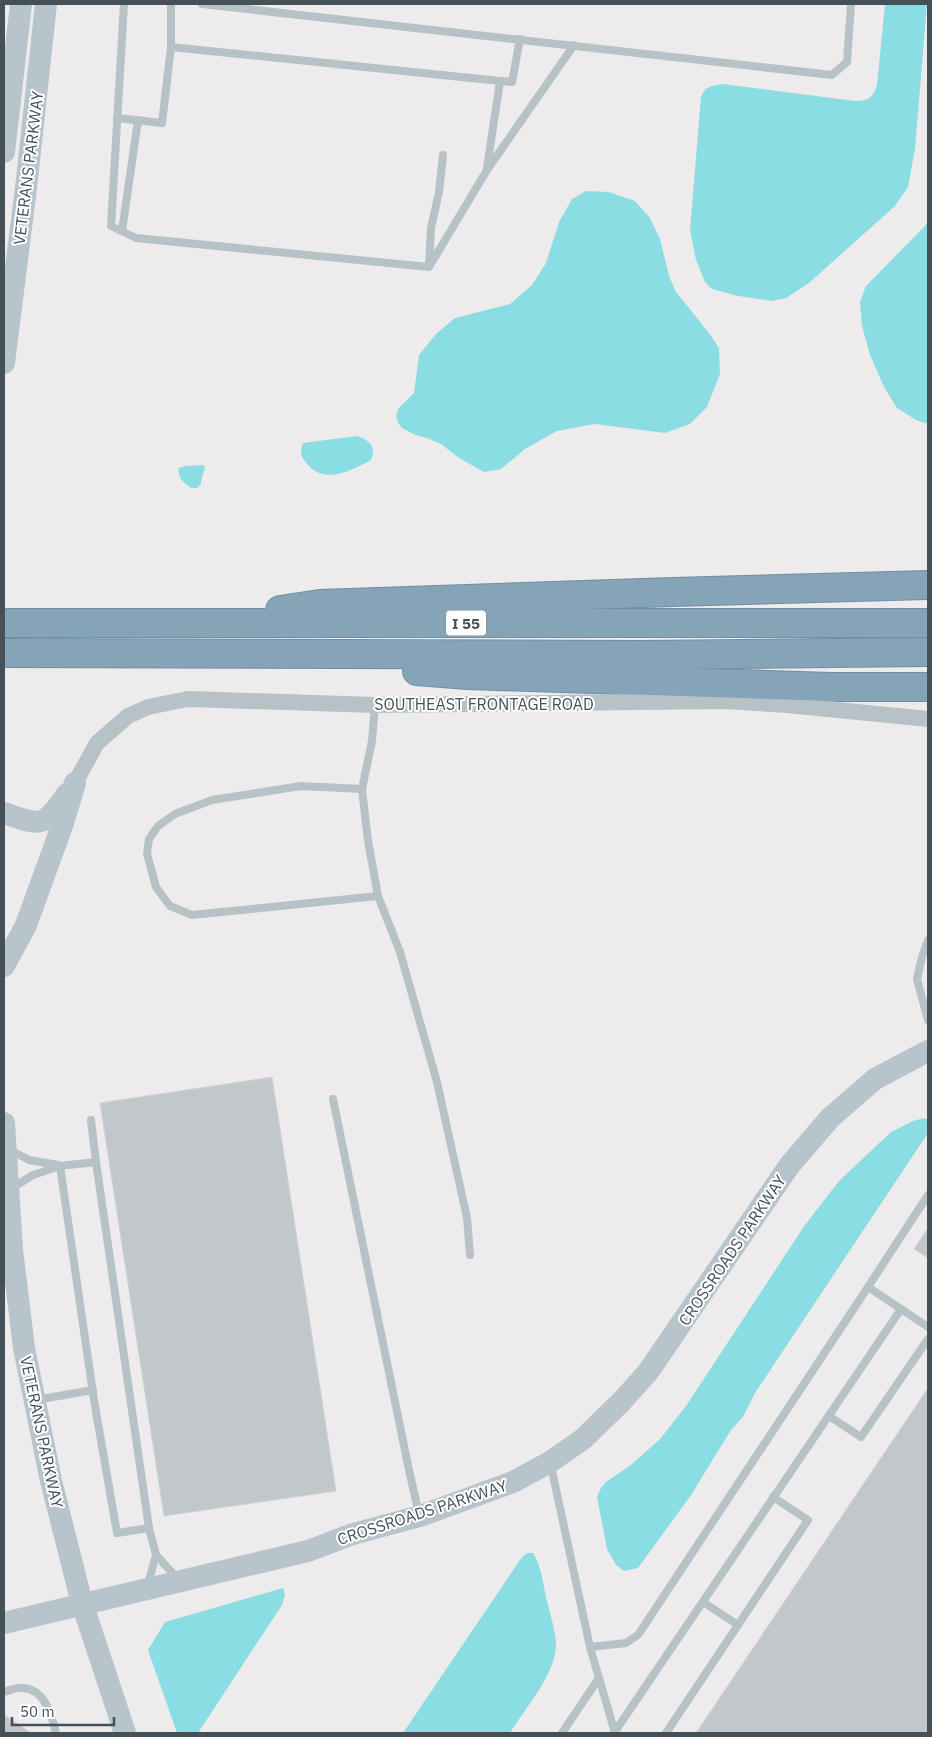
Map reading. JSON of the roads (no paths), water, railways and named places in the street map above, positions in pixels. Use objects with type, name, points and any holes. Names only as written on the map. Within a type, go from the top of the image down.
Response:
[{"type":"highway","points":[[179,624],[320,604],[928,585]]},
{"type":"highway","name":"I 55","points":[[4,623],[928,623]]},
{"type":"highway","name":"I 55","points":[[4,653],[641,655],[928,652]]},
{"type":"highway","points":[[181,654],[468,675],[821,686],[928,687]]},
{"type":"main road","name":"VETERANS PARKWAY","points":[[4,152],[21,4]]},
{"type":"main road","name":"VETERANS PARKWAY","points":[[4,363],[26,188],[46,4]]},
{"type":"main road","points":[[4,813],[31,822],[46,819],[52,815],[75,783]]},
{"type":"main road","points":[[4,966],[26,925],[63,823],[75,783]]},
{"type":"main road","name":"CROSSROADS PARKWAY","points":[[4,1623],[308,1550],[353,1534],[420,1516],[513,1482],[550,1462],[583,1439],[622,1401],[648,1372],[789,1166],[830,1118],[875,1080],[928,1051]]},
{"type":"main road","name":"VETERANS PARKWAY","points":[[4,1123],[12,1249],[20,1318],[50,1481],[82,1603],[125,1733]]},
{"type":"street","name":"SOUTHEAST FRONTAGE ROAD","points":[[75,783],[97,743],[128,716],[148,707],[188,699],[375,705],[726,702],[787,704],[928,719]]},
{"type":"lane","points":[[124,4],[110,226],[136,238],[429,267]]},
{"type":"lane","points":[[117,118],[162,123],[171,47],[172,4]]},
{"type":"lane","points":[[202,4],[832,74],[847,62],[851,4]]},
{"type":"lane","points":[[171,47],[512,82],[520,39]]},
{"type":"lane","points":[[429,267],[486,170],[574,46]]},
{"type":"lane","points":[[486,170],[500,81]]},
{"type":"lane","points":[[122,232],[138,120]]},
{"type":"lane","points":[[429,267],[431,228],[439,192],[443,156]]},
{"type":"lane","points":[[375,705],[372,741],[362,789],[368,841],[378,896],[400,952],[437,1082],[466,1218],[470,1254]]},
{"type":"lane","points":[[362,789],[301,786],[212,800],[175,814],[158,826],[149,839],[147,854],[156,887],[165,900],[170,906],[192,915],[378,896]]},
{"type":"lane","points":[[928,940],[917,980],[928,1020]]},
{"type":"lane","points":[[333,1099],[420,1516]]},
{"type":"lane","points":[[91,1120],[149,1528],[156,1555],[179,1580]]},
{"type":"lane","points":[[5,1148],[29,1160],[60,1166]]},
{"type":"lane","points":[[8,1190],[33,1175],[60,1166],[96,1162]]},
{"type":"lane","points":[[60,1166],[93,1390],[117,1533],[149,1528]]},
{"type":"lane","points":[[590,1647],[626,1643],[638,1635],[928,1196]]},
{"type":"lane","points":[[868,1287],[928,1327]]},
{"type":"lane","points":[[614,1733],[901,1309]]},
{"type":"lane","points":[[828,1416],[861,1437],[928,1339]]},
{"type":"lane","points":[[34,1400],[93,1390]]},
{"type":"lane","points":[[550,1462],[590,1647],[614,1733]]},
{"type":"lane","points":[[666,1733],[808,1520],[773,1497]]},
{"type":"lane","points":[[147,1588],[156,1555]]},
{"type":"lane","points":[[703,1602],[738,1625]]},
{"type":"lane","points":[[562,1733],[599,1678]]},
{"type":"lane","points":[[4,1692],[23,1688],[34,1691],[43,1697],[54,1723],[56,1733]]},
{"type":"water","points":[[885,4],[927,4],[915,149],[908,187],[895,206],[809,283],[786,298],[772,301],[738,296],[712,289],[705,282],[696,260],[690,230],[701,97],[703,93],[709,87],[722,84],[855,101],[867,99],[872,96],[877,85]]},
{"type":"water","points":[[586,191],[609,192],[635,201],[650,218],[660,239],[669,276],[676,292],[719,348],[720,374],[707,407],[690,424],[665,433],[595,424],[557,431],[525,449],[501,469],[484,472],[459,458],[441,444],[415,435],[402,428],[396,416],[398,409],[414,393],[419,355],[436,334],[455,318],[510,304],[532,285],[546,263],[559,222],[572,199]]},
{"type":"water","points":[[928,221],[928,424],[916,420],[897,408],[884,387],[870,355],[862,326],[860,302],[866,286]]},
{"type":"water","points":[[357,436],[371,444],[373,455],[371,460],[354,469],[328,475],[319,473],[312,469],[301,455],[303,443]]},
{"type":"water","points":[[205,466],[201,484],[197,488],[191,488],[180,477],[179,468]]},
{"type":"water","points":[[924,1118],[928,1119],[928,1133],[755,1393],[743,1417],[731,1430],[691,1495],[638,1568],[624,1571],[616,1565],[607,1549],[597,1497],[601,1488],[660,1439],[686,1406],[805,1225],[839,1181],[891,1132],[913,1121]]},
{"type":"water","points":[[527,1553],[533,1553],[540,1570],[555,1632],[555,1653],[546,1677],[510,1733],[403,1733],[522,1557]]},
{"type":"water","points":[[283,1588],[285,1595],[282,1605],[198,1733],[177,1733],[148,1650],[165,1622]]}]
